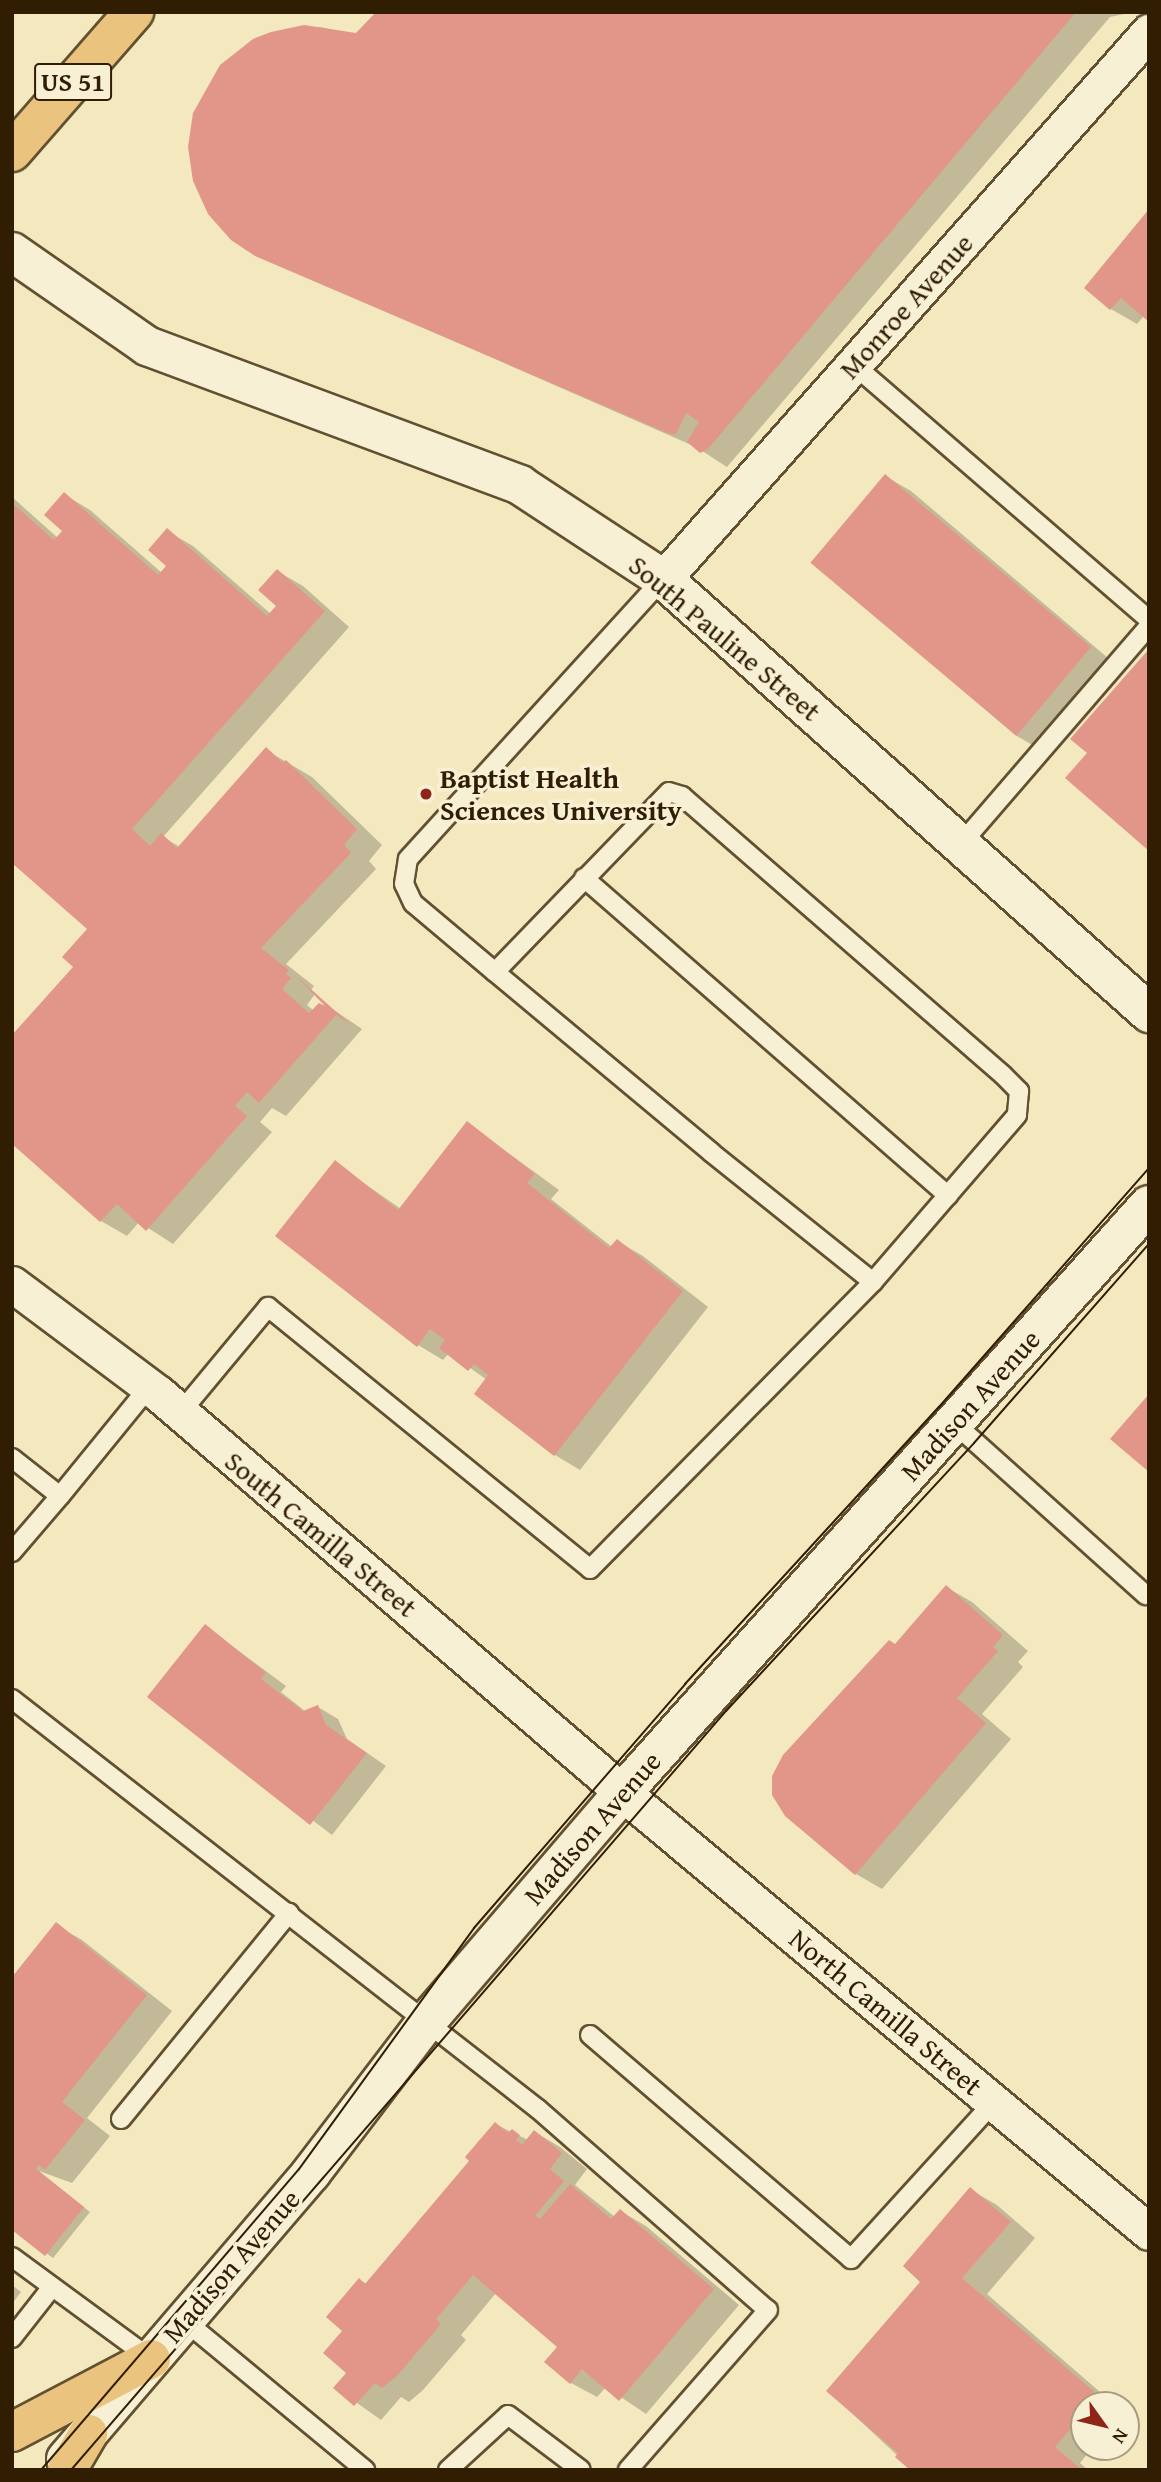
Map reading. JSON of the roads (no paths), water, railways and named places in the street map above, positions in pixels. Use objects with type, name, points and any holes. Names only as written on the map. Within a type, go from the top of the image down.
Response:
[{"type":"main road","name":"US 51","points":[[12,152],[134,12]]},
{"type":"main road","points":[[12,2432],[151,2358]]},
{"type":"main road","points":[[67,2470],[88,2434]]},
{"type":"street","name":"Monroe Avenue","points":[[663,579],[1149,32]]},
{"type":"street","name":"South Pauline Street","points":[[12,252],[147,346],[520,485],[663,579],[1149,1013]]},
{"type":"street","name":"Madison Avenue","points":[[57,2470],[311,2173],[427,2021],[623,1792],[1149,1205]]},
{"type":"street","name":"South Camilla Street","points":[[12,1284],[149,1387],[623,1792]]},
{"type":"street","name":"North Camilla Street","points":[[623,1792],[1149,2232]]},
{"type":"lane","points":[[854,365],[1149,620]]},
{"type":"lane","points":[[663,579],[408,859],[404,884],[413,903],[873,1282]]},
{"type":"lane","points":[[960,845],[1149,626]]},
{"type":"lane","points":[[180,1413],[268,1307],[590,1569],[873,1282],[1017,1115],[1019,1091],[1003,1075],[682,796],[669,792],[658,800],[495,972]]},
{"type":"lane","points":[[584,878],[948,1195]]},
{"type":"lane","points":[[12,1552],[149,1387]]},
{"type":"lane","points":[[954,1423],[1146,1595]]},
{"type":"lane","points":[[12,1458],[60,1496]]},
{"type":"lane","points":[[12,1699],[538,2109],[768,2310],[628,2470]]},
{"type":"lane","points":[[121,2119],[289,1913]]},
{"type":"lane","points":[[590,2035],[851,2259],[994,2102]]},
{"type":"lane","points":[[12,2257],[151,2358]]},
{"type":"lane","points":[[12,2338],[52,2287]]},
{"type":"lane","points":[[185,2321],[365,2470]]},
{"type":"lane","points":[[448,2470],[508,2414],[581,2470]]},
{"type":"tram line","points":[[41,2470],[299,2169],[474,1928],[685,1684],[939,1407],[1149,1168]]},
{"type":"tram line","points":[[71,2470],[726,1711],[974,1443],[1149,1244]]},
{"type":"place","name":"Baptist Health Sciences University","points":[[426,794]]}]
